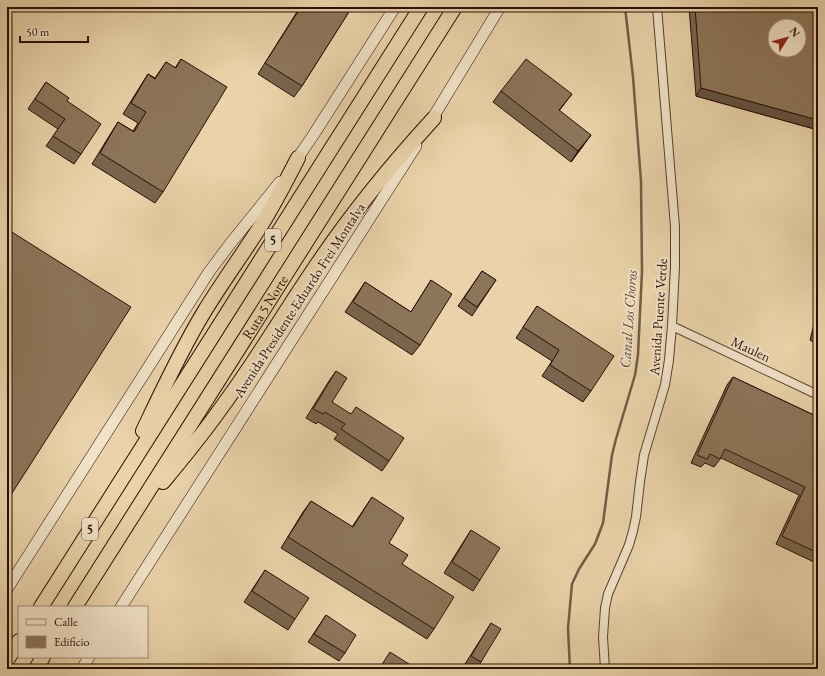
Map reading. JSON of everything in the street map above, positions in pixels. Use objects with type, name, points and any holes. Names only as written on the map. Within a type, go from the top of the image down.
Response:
[{"type":"highway","name":"Ruta 5 Norte","points":[[42,606],[421,7]]},
{"type":"highway","name":"Ruta 5 Norte","points":[[76,606],[455,7]]},
{"type":"highway","points":[[130,521],[185,456],[221,408],[310,275],[357,209],[391,166],[434,118]]},
{"type":"highway","points":[[125,474],[159,397],[194,328],[215,294],[259,230],[281,192],[298,158]]},
{"type":"highway","points":[[7,660],[18,643]]},
{"type":"highway","points":[[36,669],[42,658]]},
{"type":"main road","points":[[7,589],[209,272],[298,158],[395,7]]},
{"type":"main road","name":"Avenida Presidente Eduardo Frei Montalva","points":[[122,606],[434,118],[500,7]]},
{"type":"main road","points":[[82,669],[88,658]]},
{"type":"street","name":"Avenida Puente Verde","points":[[605,669],[605,608],[608,594],[626,552],[633,531],[644,456],[667,379],[672,326],[676,267],[675,227],[657,7]]},
{"type":"street","name":"Maulen","points":[[672,326],[818,395]]},
{"type":"building","points":[[301,7],[352,7],[302,86],[265,63]]},
{"type":"building","points":[[695,7],[818,7],[818,120],[701,88]]},
{"type":"building","points":[[181,59],[227,87],[163,192],[100,153],[118,122],[134,132],[146,112],[131,103],[148,74],[155,79],[166,62],[176,68]]},
{"type":"building","points":[[526,59],[572,94],[559,110],[591,135],[578,151],[501,91]]},
{"type":"building","points":[[46,82],[69,98],[67,101],[101,124],[81,154],[53,136],[65,119],[35,99]]},
{"type":"building","points":[[7,229],[131,307],[7,501]]},
{"type":"building","points":[[482,271],[496,280],[477,307],[464,298]]},
{"type":"building","points":[[431,280],[452,294],[420,345],[353,302],[365,282],[411,312]]},
{"type":"building","points":[[537,306],[614,356],[591,391],[550,365],[559,350],[523,327]]},
{"type":"building","points":[[336,371],[347,378],[332,402],[351,414],[356,407],[404,438],[389,461],[341,429],[345,424],[325,412],[323,414],[313,409]]},
{"type":"building","points":[[733,377],[818,417],[818,553],[782,536],[805,487],[725,449],[720,459],[710,454],[707,459],[697,455]]},
{"type":"building","points":[[372,497],[404,518],[389,543],[408,555],[402,564],[454,597],[434,629],[288,537],[311,501],[353,527]]},
{"type":"building","points":[[471,530],[500,548],[480,580],[452,562]]},
{"type":"building","points":[[265,570],[309,598],[295,619],[252,591]]},
{"type":"building","points":[[326,615],[356,635],[345,653],[314,634]]},
{"type":"building","points":[[491,623],[501,629],[481,662],[471,656]]},
{"type":"building","points":[[390,652],[412,666],[410,669],[379,669]]},
{"type":"waterway","name":"Canal Los Choros","points":[[570,669],[568,628],[572,584],[579,569],[595,544],[603,523],[612,455],[635,375],[638,355],[642,271],[641,181],[633,77],[625,7]]}]
